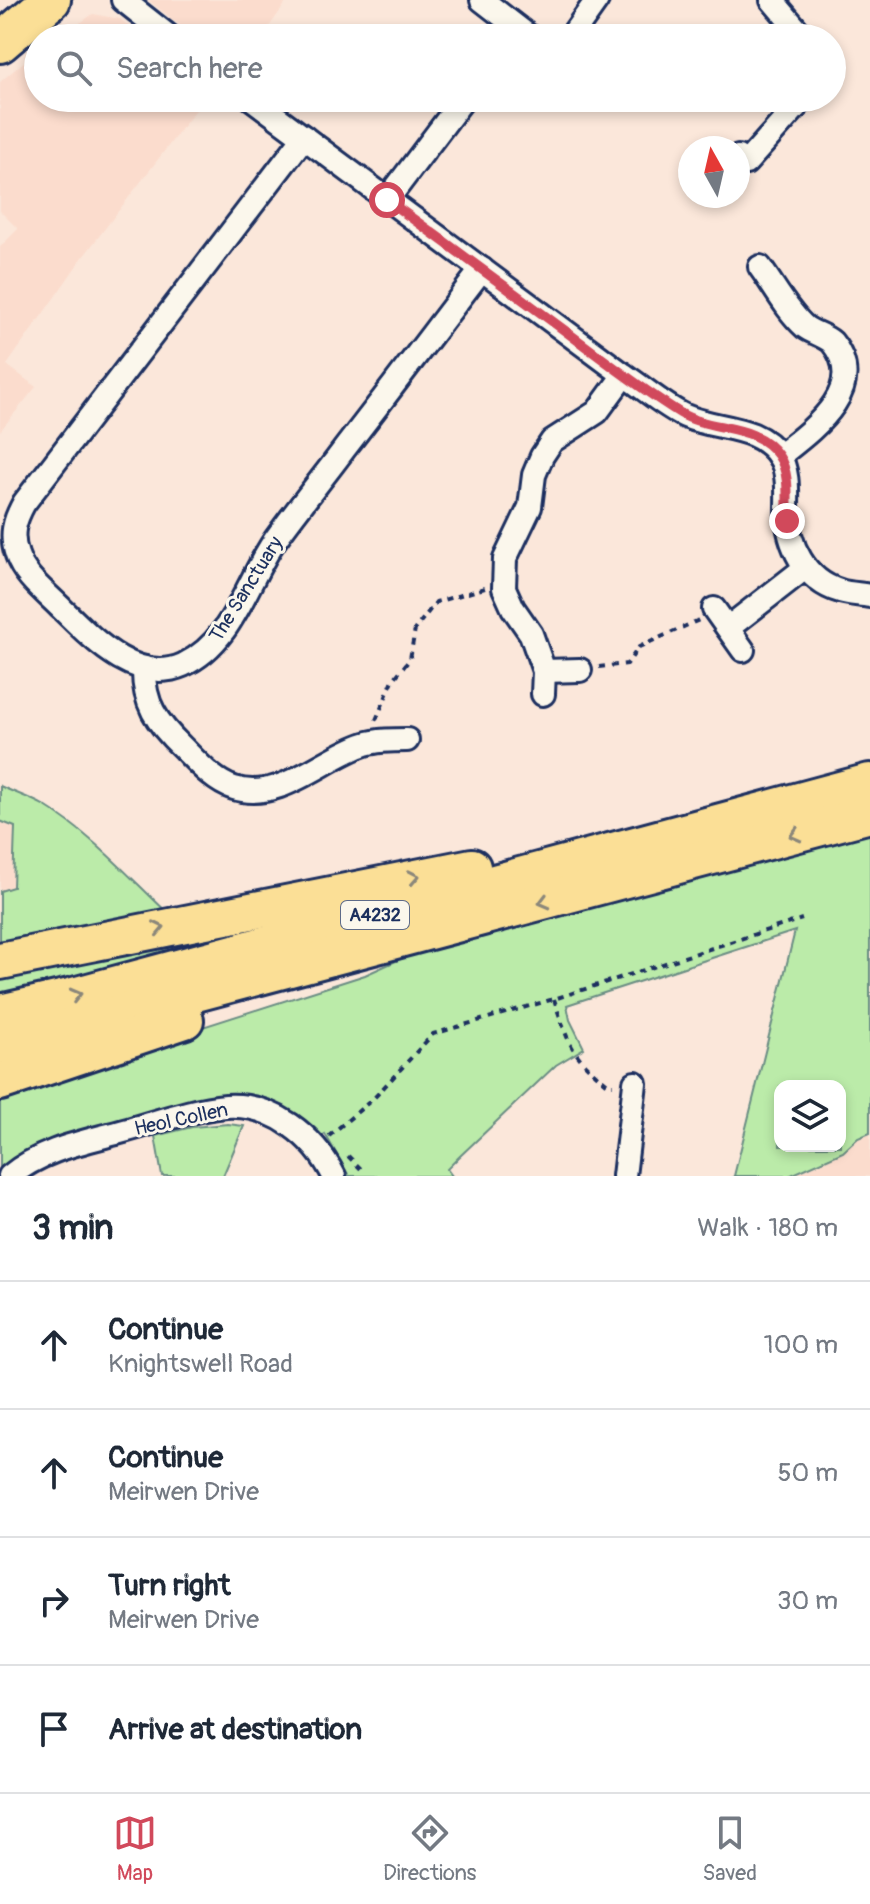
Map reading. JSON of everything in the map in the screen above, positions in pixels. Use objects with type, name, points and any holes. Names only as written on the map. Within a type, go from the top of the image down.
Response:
[{"type":"highway","points":[[0,43],[51,0]]},
{"type":"main road","name":"A4232","points":[[0,1013],[70,997],[870,782]]},
{"type":"main road","points":[[0,961],[342,891],[748,814]]},
{"type":"main road","name":"A4232","points":[[0,1045],[870,814]]},
{"type":"main road","points":[[0,1082],[463,924]]},
{"type":"street","points":[[123,0],[153,24]]},
{"type":"street","points":[[482,0],[507,24]]},
{"type":"street","points":[[580,24],[597,0]]},
{"type":"street","points":[[772,0],[792,24]]},
{"type":"street","points":[[270,112],[682,415],[759,437],[779,456],[787,484],[787,521],[792,543],[805,568],[819,582],[839,591],[870,596]]},
{"type":"street","points":[[387,200],[453,112]]},
{"type":"street","points":[[750,159],[792,112]]},
{"type":"street","points":[[304,137],[24,503],[12,533],[17,557],[29,577],[104,648],[144,668],[143,690],[162,728],[205,769],[232,788],[248,791],[278,786],[353,748],[378,731],[407,740]]},
{"type":"street","points":[[760,267],[783,280],[807,329],[834,344],[845,359],[849,377],[846,393],[837,410],[779,456]]},
{"type":"street","name":"The Sanctuary","points":[[144,668],[163,670],[179,666],[203,655],[221,634],[273,542],[482,269]]},
{"type":"street","points":[[580,670],[544,683],[531,634],[513,608],[504,584],[505,559],[530,507],[534,475],[542,456],[552,441],[597,412],[624,375]]},
{"type":"street","points":[[743,650],[719,617],[805,568]]},
{"type":"street","points":[[624,1176],[635,1083]]},
{"type":"street","name":"Heol Collen","points":[[10,1176],[25,1164],[60,1149],[227,1106],[261,1111],[290,1125],[317,1148],[334,1176]]},
{"type":"path","points":[[378,731],[393,680],[410,659],[415,629],[436,602],[462,592],[504,584]]},
{"type":"path","points":[[580,670],[627,664],[639,647],[719,617]]},
{"type":"path","points":[[327,1137],[374,1098],[433,1034],[554,999],[802,919]]},
{"type":"path","points":[[554,999],[572,1050],[587,1068],[609,1085],[635,1083]]},
{"type":"shaded area","points":[[148,0],[288,0],[271,24],[178,24]]},
{"type":"shaded area","points":[[93,14],[120,19],[127,24],[78,24]]},
{"type":"shaded area","points":[[24,62],[24,112],[194,112],[80,261],[7,365],[36,387],[0,431],[0,247],[18,229],[0,211],[0,82]]},
{"type":"shaded area","points":[[0,804],[15,812],[18,919],[0,923]]},
{"type":"shaded area","points":[[870,1123],[870,1176],[752,1176],[822,1152],[846,1152],[846,1141]]},
{"type":"green space","points":[[0,786],[45,806],[80,830],[171,916],[0,951],[0,891],[13,887],[15,827],[0,821]]},
{"type":"green space","points":[[870,824],[870,1133],[858,1138],[846,1149],[846,1080],[774,1080],[774,1152],[843,1152],[789,1176],[734,1176],[795,931],[567,1005],[570,1020],[584,1048],[556,1065],[459,1157],[447,1169],[452,1176],[349,1176],[325,1134],[319,1138],[262,1103],[0,1174],[0,1092],[365,975],[418,951]]},
{"type":"green space","points":[[360,902],[0,1000],[0,971]]},
{"type":"green space","points":[[244,1126],[223,1176],[162,1176],[155,1136],[192,1127]]},
{"type":"route","points":[[387,200],[682,415],[759,437],[779,456],[784,468],[787,521]]}]
